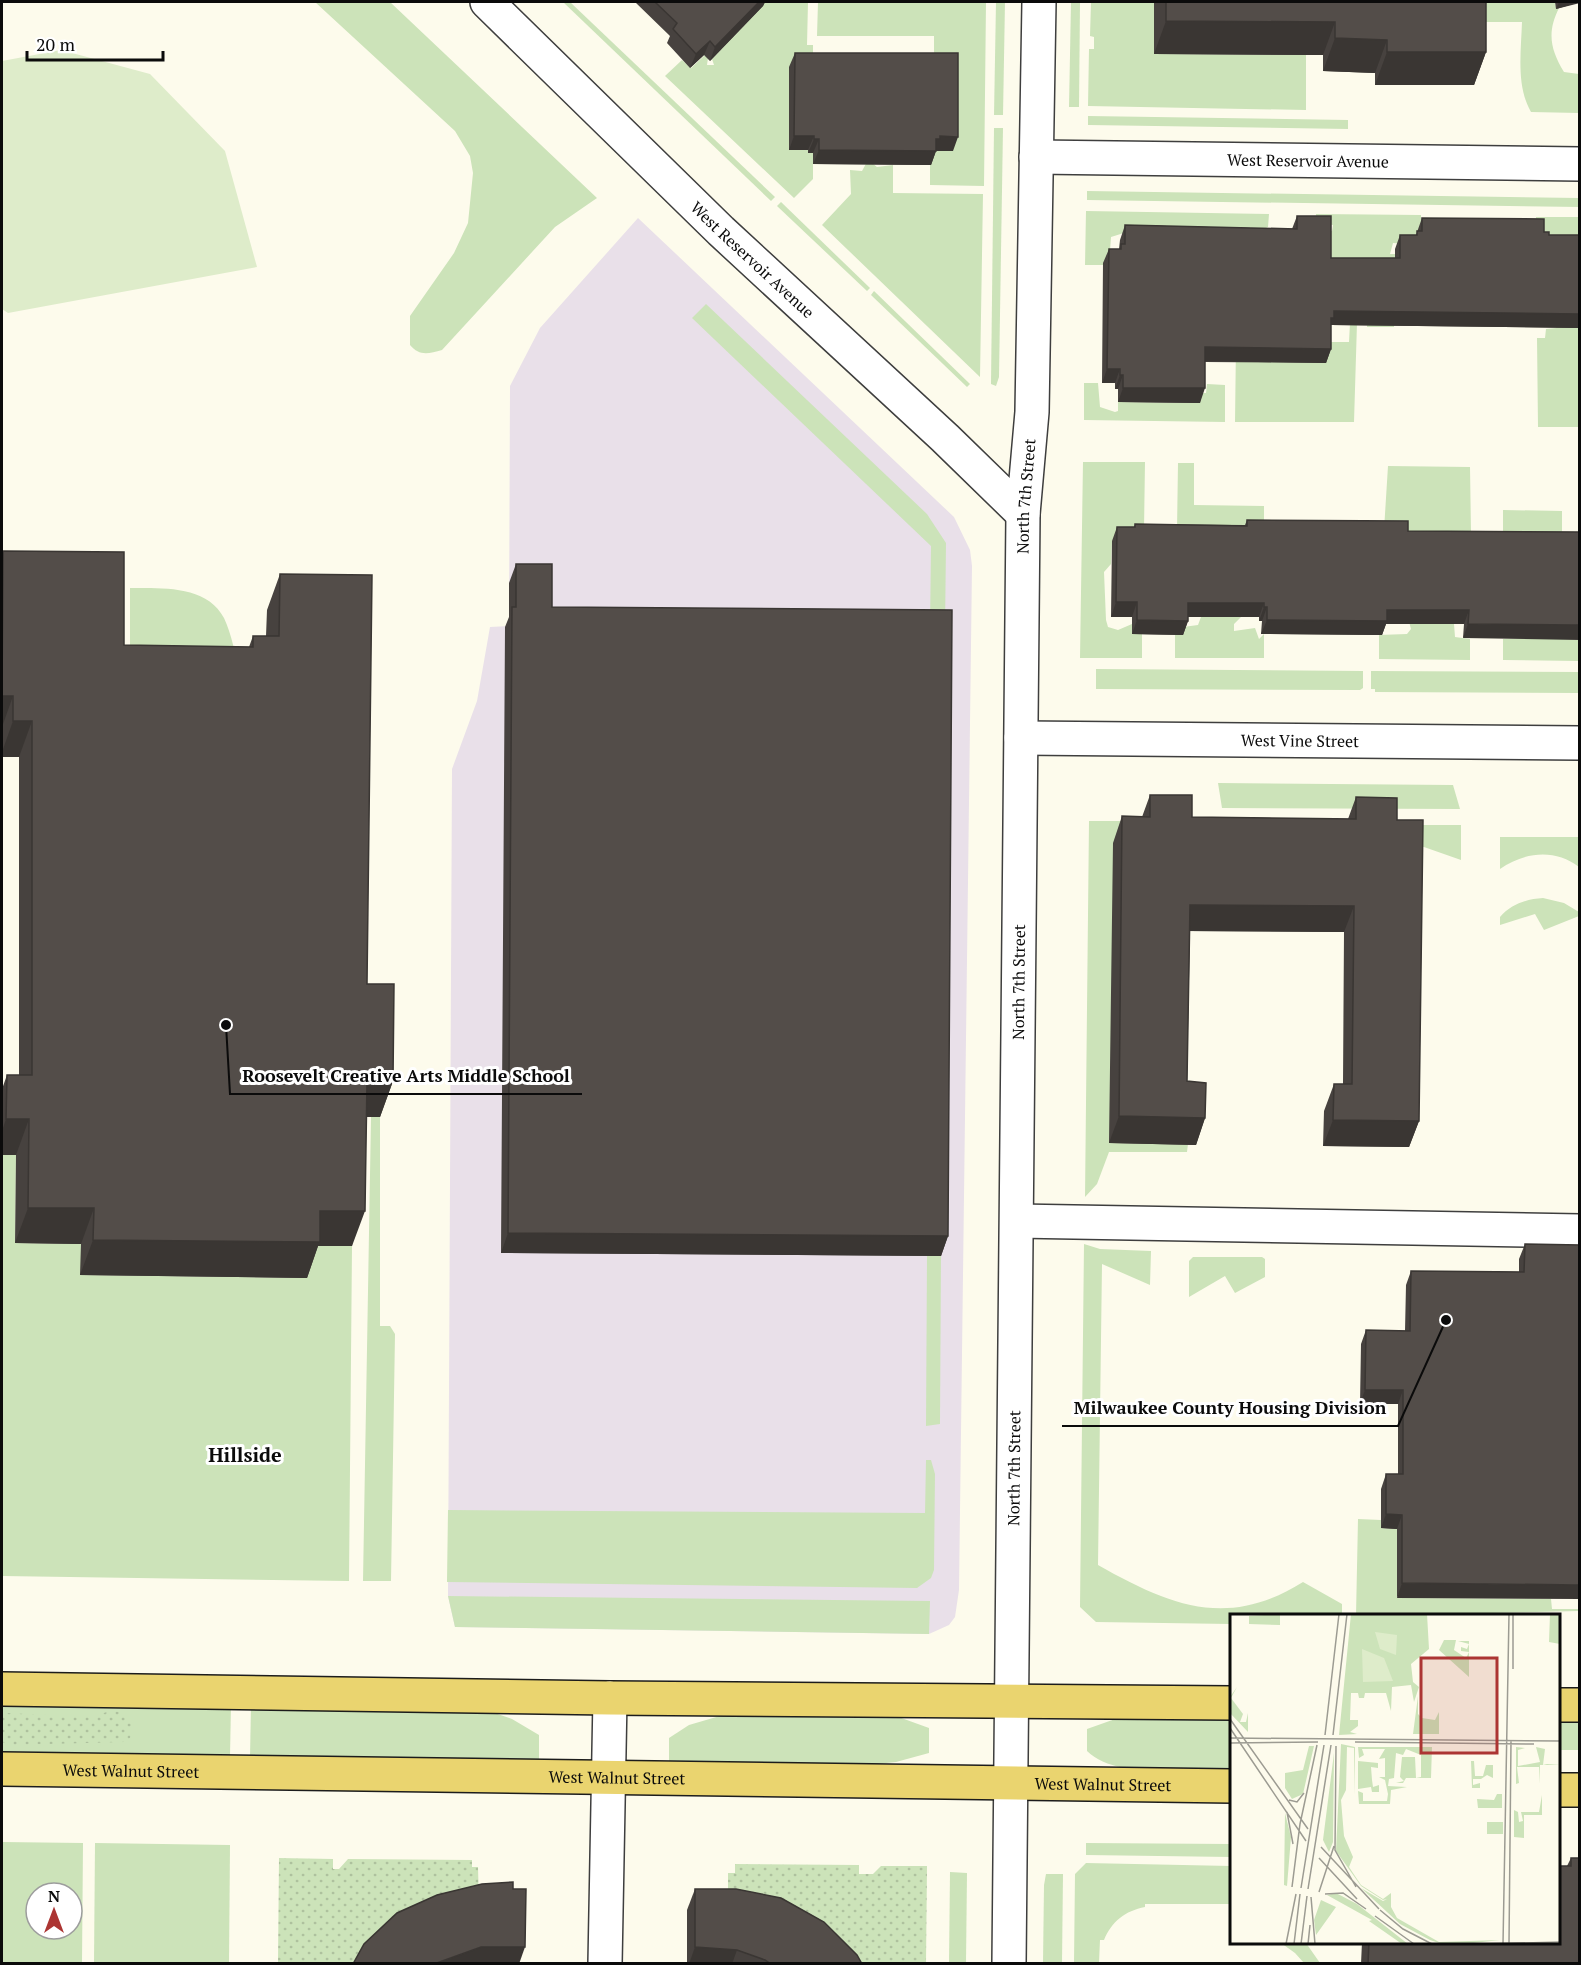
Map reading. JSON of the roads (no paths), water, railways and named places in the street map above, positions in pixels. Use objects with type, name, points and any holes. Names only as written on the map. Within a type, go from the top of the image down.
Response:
[{"type":"main road","points":[[2,1689],[610,1698],[1230,1703]]},
{"type":"main road","points":[[1560,1705],[1580,1705]]},
{"type":"main road","name":"West Walnut Street","points":[[2,1769],[1011,1781],[1230,1786]]},
{"type":"main road","points":[[1560,1790],[1580,1790]]},
{"type":"street","name":"West Reservoir Avenue","points":[[487,2],[721,231],[945,438],[1023,514]]},
{"type":"street","name":"North 7th Street","points":[[1009,1964],[1023,514],[1032,412],[1039,2]]},
{"type":"street","name":"West Reservoir Avenue","points":[[1036,157],[1580,164]]},
{"type":"street","name":"West Vine Street","points":[[1021,738],[1580,743]]},
{"type":"street","points":[[1017,1221],[1580,1232]]},
{"type":"street","points":[[605,1964],[610,1698]]},
{"type":"place","name":"Roosevelt Creative Arts Middle School","points":[[226,1025]]},
{"type":"place","name":"Milwaukee County Housing Division","points":[[1446,1320]]},
{"type":"district","name":"Hillside","points":[[245,1454]]}]
